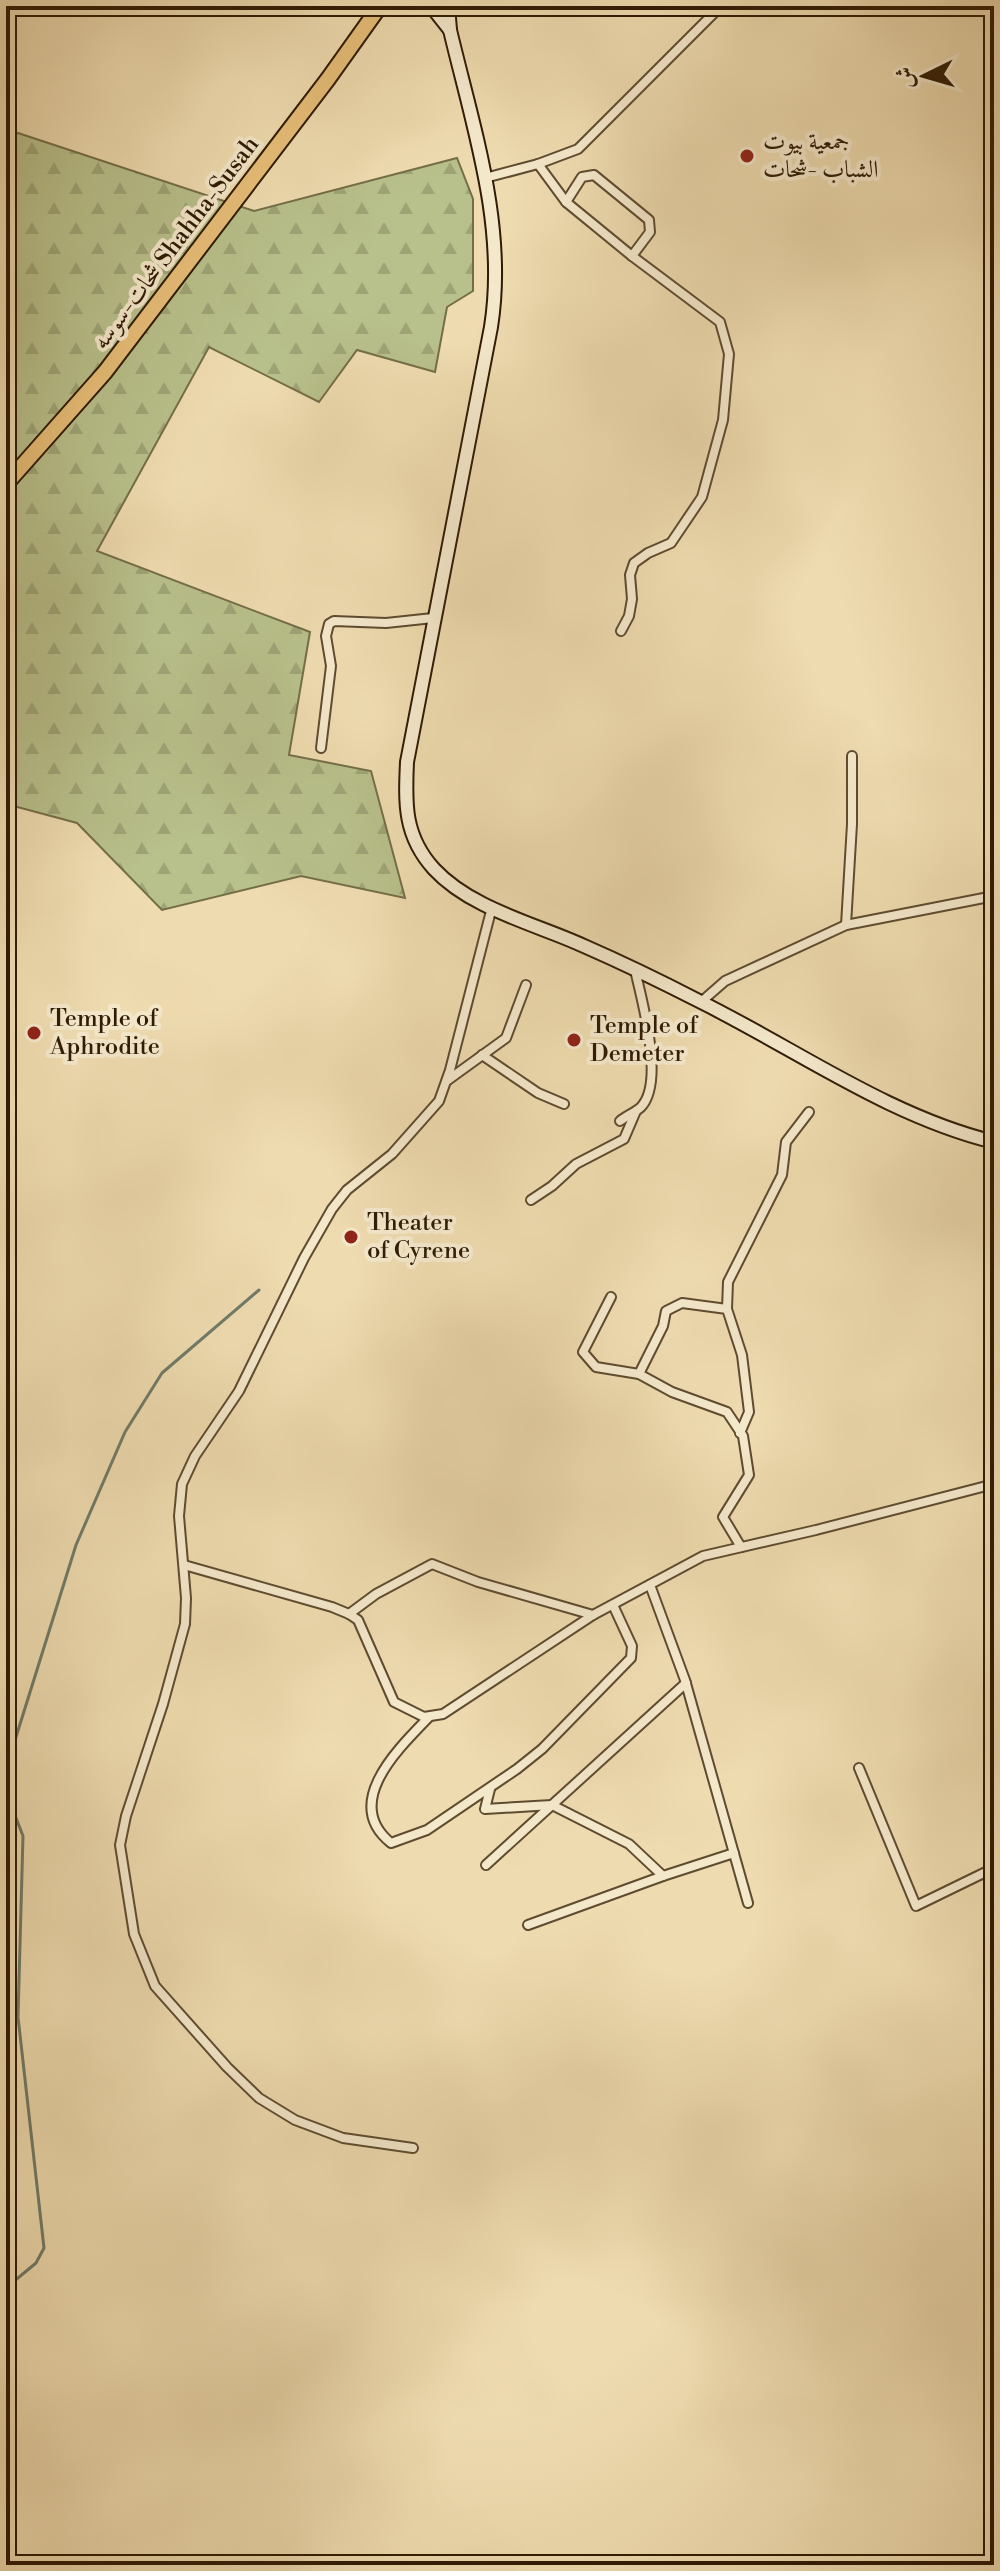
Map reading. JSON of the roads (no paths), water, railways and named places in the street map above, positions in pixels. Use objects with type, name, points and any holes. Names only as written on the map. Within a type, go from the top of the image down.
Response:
[{"type":"main road","name":"شحات-سوسه Shahha-Susah","points":[[6,484],[105,372],[380,6]]},
{"type":"main road","name":"شحات-سوسه Shahha-Susah","points":[[372,20],[392,6]]},
{"type":"main road","points":[[431,6],[450,30]]},
{"type":"main road","points":[[448,6],[450,30],[485,178],[496,252],[495,302],[407,762],[405,795],[409,826],[419,852],[459,891],[701,1002],[896,1105],[958,1131],[994,1142]]},
{"type":"street","points":[[485,178],[538,164],[578,149],[721,6]]},
{"type":"street","points":[[538,164],[566,202],[720,322],[729,354],[723,420],[702,497],[671,543],[634,563],[630,575],[632,599],[629,616],[621,631]]},
{"type":"street","points":[[566,202],[582,177],[594,175],[649,220],[650,232],[632,256]]},
{"type":"street","points":[[321,748],[331,666],[326,636],[329,624],[334,621],[386,623],[433,618]]},
{"type":"street","points":[[846,925],[852,824],[852,756]]},
{"type":"street","points":[[701,1002],[725,981],[846,925],[994,896]]},
{"type":"street","points":[[413,2148],[343,2138],[295,2120],[259,2098],[155,1986],[134,1934],[120,1845],[126,1816],[185,1624],[179,1500],[182,1484],[195,1456],[239,1391],[304,1258],[332,1209],[347,1190],[392,1154],[439,1101],[447,1081],[492,907]]},
{"type":"street","points":[[620,1121],[643,1106],[653,1081],[648,1030],[635,970]]},
{"type":"street","points":[[447,1081],[506,1038],[526,985]]},
{"type":"street","points":[[482,1055],[538,1093],[564,1104]]},
{"type":"street","points":[[531,1200],[576,1164],[624,1139],[637,1110]]},
{"type":"street","points":[[740,1433],[749,1412],[742,1355],[727,1309],[728,1282],[782,1175],[786,1142],[809,1112]]},
{"type":"street","points":[[611,1297],[583,1352],[596,1367],[639,1374],[672,1392],[727,1412],[743,1436],[749,1475],[723,1517],[741,1547]]},
{"type":"street","points":[[639,1374],[663,1326],[666,1311],[682,1303],[727,1309]]},
{"type":"street","points":[[613,1605],[632,1646],[632,1655],[542,1749],[427,1830],[391,1843],[387,1840],[377,1828],[372,1812],[373,1794],[390,1759],[429,1717],[443,1714],[593,1615],[703,1556],[994,1484]]},
{"type":"street","points":[[349,1614],[376,1594],[432,1564],[491,1586],[593,1615]]},
{"type":"street","points":[[184,1565],[349,1614],[363,1628],[394,1702],[429,1717]]},
{"type":"street","points":[[650,1585],[686,1683],[748,1903]]},
{"type":"street","points":[[486,1865],[686,1683]]},
{"type":"street","points":[[859,1768],[916,1906],[994,1868]]},
{"type":"street","points":[[490,1788],[485,1809],[552,1805],[629,1844],[663,1876]]},
{"type":"street","points":[[528,1925],[734,1853]]},
{"type":"waterway","points":[[6,1769],[76,1545],[125,1432],[162,1373],[259,1290]]},
{"type":"waterway","points":[[6,1792],[23,1836],[18,2017],[44,2248],[36,2263],[6,2288]]},
{"type":"place","name":"جمعية بيوت الشباب -شحات","points":[[747,156]]},
{"type":"place","name":"Temple of Aphrodite","points":[[34,1033]]},
{"type":"place","name":"Temple of Demeter","points":[[574,1040]]},
{"type":"place","name":"Theater of Cyrene","points":[[351,1237]]}]
